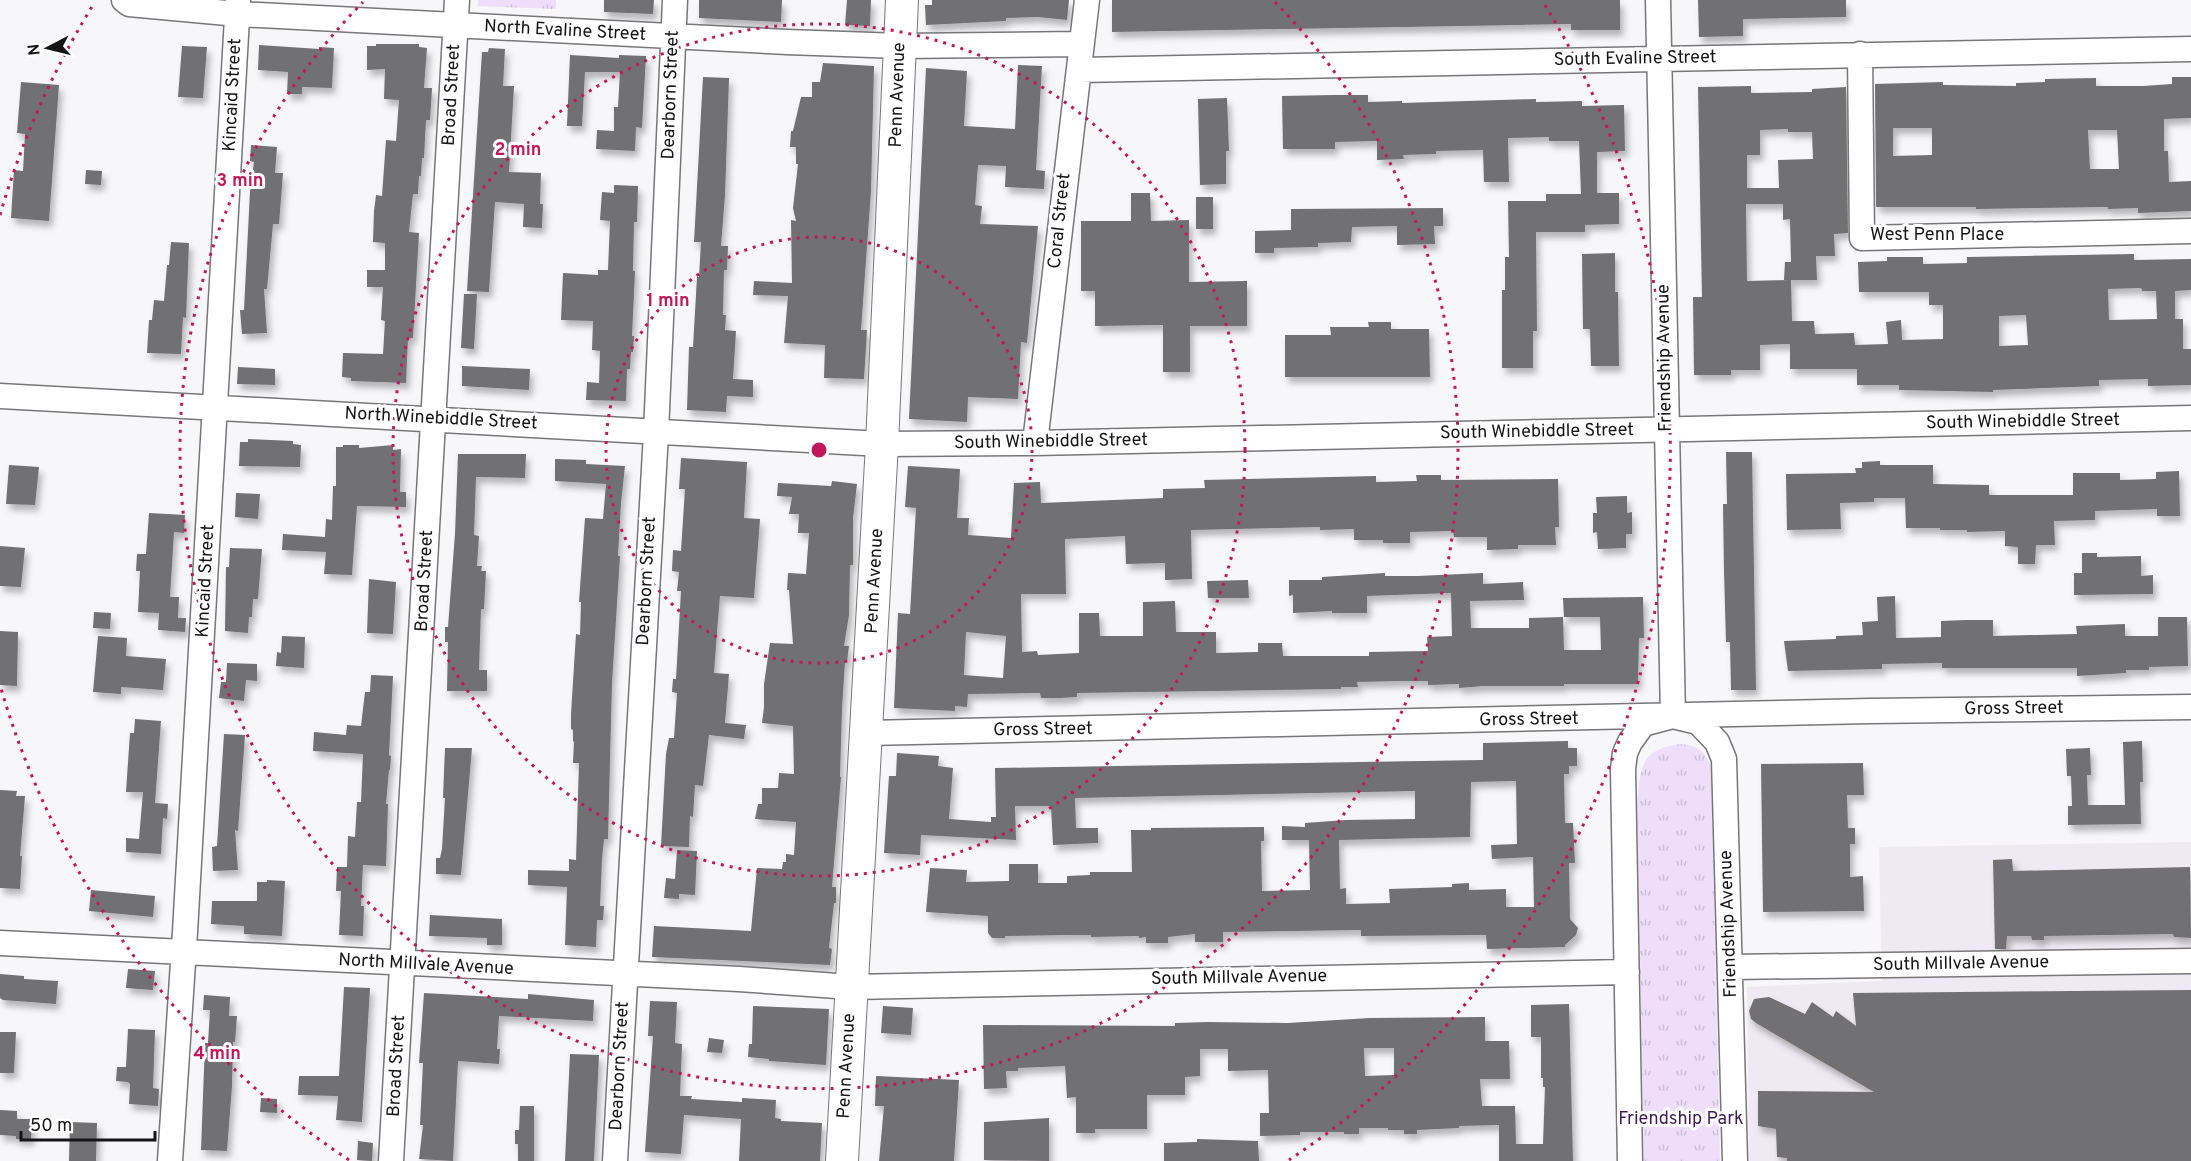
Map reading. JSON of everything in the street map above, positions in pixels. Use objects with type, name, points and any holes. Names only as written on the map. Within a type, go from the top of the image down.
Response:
[{"type":"main road","name":"Penn Avenue","points":[[842,1161],[882,444],[902,0]]},
{"type":"street","name":"North Evaline Street","points":[[124,0],[129,4],[238,7],[456,26],[900,46]]},
{"type":"street","name":"Broad Street","points":[[392,1161],[458,0]]},
{"type":"street","name":"Dearborn Street","points":[[615,1161],[656,433],[675,0]]},
{"type":"street","name":"Coral Street","points":[[1035,443],[1079,70],[1080,44],[1087,0]]},
{"type":"street","name":"Friendship Avenue","points":[[1658,0],[1673,716],[1698,722],[1717,742],[1724,759],[1735,1161]]},
{"type":"street","name":"Kincaid Street","points":[[170,1161],[238,7]]},
{"type":"street","points":[[900,46],[1080,44]]},
{"type":"street","name":"South Evaline Street","points":[[1079,70],[2191,49]]},
{"type":"street","name":"West Penn Place","points":[[1860,54],[1862,238],[2191,231]]},
{"type":"street","name":"North Winebiddle Street","points":[[0,396],[882,444]]},
{"type":"street","name":"South Winebiddle Street","points":[[882,444],[1035,443],[2191,418]]},
{"type":"street","name":"Gross Street","points":[[866,733],[2191,707]]},
{"type":"street","points":[[1630,1161],[1623,769],[1625,753],[1632,736],[1643,724],[1673,716]]},
{"type":"street","name":"North Millvale Avenue","points":[[0,943],[739,979],[851,987]]},
{"type":"street","name":"South Millvale Avenue","points":[[1731,967],[2191,961]]},
{"type":"street","name":"South Millvale Avenue","points":[[851,987],[1627,972]]},
{"type":"shaded area","points":[[2191,842],[2191,1161],[1749,1161],[1747,987],[1882,981],[1879,847]]},
{"type":"green space","points":[[478,0],[556,0],[556,9],[478,6]]},
{"type":"green space","name":"Friendship Park","points":[[1681,744],[1700,750],[1711,766],[1720,1161],[1644,1161],[1637,803],[1642,770],[1650,755],[1668,746]]},
{"type":"building","points":[[604,0],[654,0],[653,14],[604,12]]},
{"type":"building","points":[[699,0],[782,0],[781,22],[699,18]]},
{"type":"building","points":[[847,0],[871,0],[870,26],[845,25]]},
{"type":"building","points":[[932,0],[1069,0],[1067,20],[1038,17],[1006,18],[1006,21],[926,25],[925,5],[932,5]]},
{"type":"building","points":[[1112,0],[1620,0],[1620,30],[1571,30],[1571,24],[1112,32]]},
{"type":"building","points":[[1698,0],[1846,0],[1846,17],[1743,19],[1743,36],[1699,37]]},
{"type":"building","points":[[376,44],[419,44],[419,47],[427,48],[424,88],[432,88],[430,120],[426,120],[424,158],[422,158],[421,176],[419,176],[418,194],[413,194],[409,232],[419,233],[413,338],[408,338],[406,383],[351,381],[351,378],[342,377],[343,353],[383,354],[385,321],[381,320],[383,287],[367,287],[367,270],[385,270],[385,243],[373,242],[374,211],[376,195],[382,196],[386,140],[396,141],[399,100],[384,99],[385,69],[367,70],[367,46],[376,46]]},
{"type":"building","points":[[259,45],[334,48],[332,88],[302,87],[302,94],[287,94],[288,72],[258,70]]},
{"type":"building","points":[[182,46],[207,47],[203,98],[178,97]]},
{"type":"building","points":[[489,48],[505,49],[503,86],[514,86],[509,172],[541,173],[540,204],[543,204],[542,228],[523,227],[524,204],[495,202],[489,292],[467,291],[482,52],[488,52]]},
{"type":"building","points":[[570,55],[619,58],[619,55],[646,56],[642,128],[636,127],[635,151],[596,149],[597,130],[614,131],[614,107],[618,107],[620,72],[585,72],[582,126],[567,126]]},
{"type":"building","points":[[823,63],[874,66],[871,191],[861,330],[867,330],[864,379],[824,378],[825,345],[784,343],[788,296],[753,295],[754,281],[792,283],[791,220],[796,221],[793,208],[798,164],[796,164],[796,147],[790,147],[791,131],[793,131],[801,97],[812,97],[812,82],[820,82]]},
{"type":"building","points":[[1018,65],[1042,66],[1036,170],[1045,171],[1044,189],[1005,187],[1006,166],[978,165],[975,205],[982,206],[980,224],[1038,226],[1027,343],[1021,342],[1018,399],[968,397],[967,422],[909,419],[926,68],[967,71],[964,126],[1015,129]]},
{"type":"building","points":[[703,77],[729,78],[721,246],[728,246],[727,270],[724,270],[723,315],[726,315],[725,330],[736,331],[733,379],[753,380],[753,397],[727,396],[726,412],[687,410],[689,347],[693,347],[701,242],[694,242]]},
{"type":"building","points":[[2172,77],[2191,77],[2191,118],[2164,119],[2164,151],[2168,151],[2169,182],[2191,181],[2191,211],[2138,213],[2138,208],[2108,209],[2108,207],[1976,209],[1976,207],[1876,207],[1875,84],[1943,82],[1943,85],[2016,86],[2016,83],[2045,82],[2045,79],[2096,78],[2096,86],[2172,84]],"holes":[[[1893,128],[1932,128],[1932,155],[1893,156]],[[2088,130],[2117,130],[2119,169],[2090,169]]]},
{"type":"building","points":[[21,82],[59,85],[49,221],[11,218],[14,170],[23,171],[25,134],[17,133]]},
{"type":"building","points":[[1751,86],[1751,93],[1812,92],[1812,89],[1846,87],[1848,233],[1834,234],[1835,256],[1816,256],[1817,280],[1791,280],[1792,321],[1814,321],[1815,334],[1854,333],[1855,345],[1888,344],[1886,322],[1901,320],[1902,340],[1943,339],[1943,305],[1929,305],[1929,292],[1859,292],[1858,262],[1887,261],[1887,257],[1923,257],[1923,264],[1967,263],[1967,257],[2134,254],[2134,260],[2191,259],[2191,290],[2175,291],[2175,319],[2183,319],[2183,349],[2191,349],[2191,385],[2148,386],[2148,379],[2099,380],[2099,386],[1993,390],[1993,392],[1899,390],[1899,385],[1857,385],[1857,369],[1790,369],[1790,344],[1760,345],[1760,370],[1731,370],[1731,375],[1694,375],[1693,297],[1702,297],[1698,87]],"holes":[[[1788,129],[1788,132],[1812,132],[1813,159],[1778,160],[1779,188],[1747,188],[1747,155],[1760,155],[1760,130]],[[1746,204],[1783,204],[1783,220],[1790,219],[1791,262],[1785,262],[1784,280],[1791,280],[1747,281]],[[2140,288],[2142,291],[2156,291],[2157,319],[2109,320],[2108,289]],[[2026,315],[2028,345],[1999,346],[1999,316]]]},
{"type":"building","points":[[1368,95],[1368,102],[1536,99],[1536,102],[1582,101],[1582,106],[1624,105],[1625,151],[1597,152],[1597,193],[1619,193],[1619,224],[1585,225],[1585,232],[1536,232],[1537,331],[1533,331],[1533,368],[1502,368],[1502,290],[1505,290],[1505,257],[1509,257],[1508,201],[1546,201],[1546,194],[1581,194],[1579,141],[1549,141],[1549,137],[1508,138],[1509,182],[1484,182],[1483,150],[1436,151],[1436,154],[1403,155],[1404,159],[1377,160],[1377,141],[1335,142],[1335,149],[1283,149],[1282,96]]},
{"type":"building","points":[[1227,98],[1229,151],[1226,151],[1226,184],[1200,185],[1198,99]]},
{"type":"building","points":[[251,145],[277,147],[275,173],[283,173],[279,224],[273,224],[267,289],[264,289],[267,333],[242,334],[240,310],[244,310],[250,192],[254,162],[250,161]]},
{"type":"building","points":[[86,170],[102,171],[101,185],[85,184]]},
{"type":"building","points":[[614,185],[638,186],[637,222],[634,222],[633,352],[631,352],[630,369],[627,369],[626,401],[586,400],[587,382],[599,383],[600,351],[592,350],[593,321],[561,320],[563,273],[598,275],[598,270],[608,270],[610,221],[600,220],[602,192],[614,193]]},
{"type":"building","points":[[1131,193],[1150,193],[1151,221],[1189,220],[1189,282],[1247,281],[1247,326],[1190,326],[1190,372],[1163,372],[1163,325],[1095,326],[1095,291],[1081,291],[1081,221],[1131,221]]},
{"type":"building","points":[[1196,197],[1213,197],[1213,229],[1196,229]]},
{"type":"building","points":[[1443,208],[1443,226],[1434,226],[1435,244],[1397,245],[1397,226],[1352,227],[1351,242],[1318,243],[1318,247],[1274,248],[1274,253],[1255,253],[1255,231],[1291,230],[1291,209]]},
{"type":"building","points":[[171,242],[189,243],[186,318],[183,317],[181,354],[147,353],[149,320],[152,320],[154,300],[164,301]]},
{"type":"building","points":[[1615,253],[1619,366],[1591,366],[1590,329],[1583,329],[1582,254]]},
{"type":"building","points":[[464,294],[477,294],[474,349],[461,348]]},
{"type":"building","points":[[1368,322],[1391,322],[1391,329],[1429,329],[1430,377],[1285,377],[1285,335],[1331,335],[1330,327],[1369,327]]},
{"type":"building","points":[[462,366],[530,369],[529,390],[462,386]]},
{"type":"building","points":[[238,367],[275,369],[275,385],[237,384]]},
{"type":"building","points":[[248,439],[293,441],[293,444],[301,445],[300,467],[239,466],[240,442],[248,442]]},
{"type":"building","points":[[343,445],[359,445],[359,448],[393,445],[393,450],[401,449],[400,492],[406,492],[406,507],[357,506],[352,575],[324,574],[326,552],[282,550],[283,534],[325,537],[326,519],[332,520],[333,486],[336,486],[336,447],[343,447]]},
{"type":"building","points":[[1726,452],[1752,452],[1756,690],[1731,690],[1730,642],[1726,642],[1724,571],[1723,504],[1727,504]]},
{"type":"building","points":[[458,454],[526,454],[525,478],[476,477],[474,535],[479,536],[477,566],[482,566],[481,571],[486,571],[484,609],[481,609],[479,670],[487,670],[487,691],[447,691],[448,642],[445,642],[445,627],[448,627],[455,534]]},
{"type":"building","points":[[681,458],[747,462],[744,518],[760,519],[754,598],[720,596],[714,673],[729,674],[725,723],[746,725],[744,739],[709,735],[703,786],[695,785],[693,817],[690,816],[689,847],[661,846],[666,754],[669,738],[674,738],[677,693],[672,692],[673,679],[676,679],[681,591],[677,591],[679,572],[672,571],[673,550],[681,551],[685,489],[679,489]]},
{"type":"building","points":[[555,459],[586,460],[586,464],[625,466],[612,683],[608,839],[604,839],[602,859],[600,906],[604,906],[603,920],[597,920],[596,947],[565,945],[567,887],[528,885],[528,870],[569,871],[569,859],[576,860],[579,763],[573,763],[574,742],[571,714],[576,634],[580,635],[581,602],[579,602],[585,518],[603,519],[606,484],[555,481]]},
{"type":"building","points":[[1880,461],[1880,465],[1933,465],[1933,484],[1989,485],[1989,495],[2073,495],[2073,473],[2120,473],[2120,480],[2156,479],[2156,472],[2179,471],[2180,516],[2157,516],[2157,509],[2095,511],[2095,520],[2054,521],[2055,545],[2036,545],[2035,564],[2018,564],[2018,547],[2005,546],[2005,531],[1967,532],[1967,530],[1940,530],[1940,528],[1906,528],[1905,498],[1874,498],[1874,502],[1840,503],[1841,529],[1787,530],[1786,474],[1856,473],[1855,468],[1862,468],[1862,462]]},
{"type":"building","points":[[9,465],[39,467],[35,505],[6,504]]},
{"type":"building","points":[[908,466],[960,469],[957,518],[969,518],[968,535],[1011,538],[1014,483],[1040,482],[1041,503],[1163,498],[1163,489],[1205,488],[1204,480],[1376,476],[1376,482],[1417,481],[1416,475],[1441,475],[1441,480],[1558,479],[1559,527],[1555,527],[1556,545],[1518,545],[1518,549],[1487,550],[1487,537],[1454,537],[1453,531],[1410,532],[1410,543],[1383,543],[1383,540],[1354,540],[1354,529],[1320,530],[1320,527],[1191,530],[1192,579],[1165,580],[1165,563],[1126,564],[1125,536],[1065,539],[1066,594],[1021,594],[1022,652],[1037,651],[1038,655],[1079,653],[1079,613],[1099,613],[1100,636],[1143,636],[1143,602],[1175,601],[1176,632],[1216,632],[1216,653],[1258,652],[1258,643],[1282,643],[1283,656],[1369,656],[1369,652],[1428,651],[1427,637],[1452,636],[1451,593],[1367,596],[1367,613],[1332,613],[1332,611],[1293,613],[1293,595],[1289,596],[1289,580],[1322,580],[1322,577],[1385,573],[1385,576],[1418,576],[1483,573],[1483,584],[1523,582],[1524,600],[1470,601],[1471,628],[1529,628],[1529,618],[1563,617],[1564,650],[1601,650],[1600,617],[1564,617],[1563,598],[1643,597],[1644,638],[1639,638],[1638,684],[1459,688],[1459,684],[1428,685],[1428,681],[1400,681],[1357,682],[1358,687],[1341,687],[1341,689],[1077,693],[1077,697],[1060,698],[1041,698],[1040,693],[968,694],[967,707],[955,706],[955,711],[894,708],[898,613],[910,614],[916,508],[905,507]],"holes":[[[966,632],[1006,636],[1003,678],[964,675]]]},
{"type":"building","points":[[832,481],[857,484],[853,518],[853,565],[850,565],[849,615],[844,646],[849,646],[847,662],[845,662],[842,709],[841,777],[832,887],[836,887],[836,903],[834,903],[829,948],[832,949],[830,965],[652,957],[654,926],[751,931],[757,868],[782,869],[783,862],[786,862],[786,854],[794,855],[796,822],[755,819],[758,804],[762,804],[762,788],[778,788],[779,773],[794,774],[793,726],[762,723],[764,684],[770,643],[793,644],[789,590],[787,590],[788,573],[806,574],[809,533],[798,533],[799,514],[789,514],[792,497],[777,496],[778,483],[831,486]]},
{"type":"building","points":[[236,493],[260,494],[258,519],[235,517]]},
{"type":"building","points":[[1627,496],[1627,513],[1632,512],[1632,534],[1626,534],[1626,548],[1598,549],[1597,532],[1593,533],[1593,513],[1597,513],[1596,497]]},
{"type":"building","points":[[149,513],[185,515],[184,533],[174,532],[170,597],[179,597],[178,618],[186,618],[185,632],[158,630],[159,613],[138,612],[140,571],[136,571],[137,554],[146,554]]},
{"type":"building","points":[[0,546],[25,548],[21,587],[0,586]]},
{"type":"building","points":[[230,548],[262,549],[258,599],[253,599],[248,633],[225,631],[226,567],[229,567]]},
{"type":"building","points":[[2082,553],[2097,553],[2097,557],[2141,556],[2141,576],[2153,575],[2153,594],[2074,595],[2074,573],[2082,573]]},
{"type":"building","points":[[369,579],[396,582],[393,634],[367,633]]},
{"type":"building","points":[[1248,580],[1249,598],[1208,598],[1207,581]]},
{"type":"building","points":[[1895,596],[1896,638],[1941,637],[1941,621],[1966,620],[1993,620],[1993,636],[2077,634],[2076,626],[2125,624],[2125,636],[2158,636],[2158,617],[2187,617],[2188,666],[2149,667],[2149,670],[2126,670],[2126,673],[2077,676],[2077,668],[1942,668],[1942,663],[1882,664],[1882,669],[1788,671],[1784,641],[1836,639],[1836,636],[1863,635],[1862,622],[1878,621],[1877,597]]},
{"type":"building","points":[[94,612],[111,613],[110,629],[93,628]]},
{"type":"building","points":[[0,631],[18,632],[17,686],[0,685]]},
{"type":"building","points":[[98,636],[127,638],[126,656],[166,659],[163,690],[121,687],[121,694],[93,692]]},
{"type":"building","points":[[282,636],[305,637],[304,668],[276,666],[277,652],[281,653]]},
{"type":"building","points":[[227,663],[257,664],[257,681],[246,680],[244,701],[219,698],[221,682],[226,682]]},
{"type":"building","points":[[371,675],[393,676],[389,755],[391,756],[386,804],[388,804],[386,866],[363,865],[361,906],[364,906],[363,936],[339,935],[341,891],[336,891],[337,867],[347,867],[348,836],[355,837],[357,802],[361,802],[363,754],[313,751],[314,732],[346,735],[347,725],[361,726],[365,692],[370,692]]},
{"type":"building","points":[[135,719],[161,721],[155,803],[168,804],[167,819],[163,818],[161,854],[126,852],[126,838],[139,839],[143,792],[126,792],[130,733],[134,733]]},
{"type":"building","points":[[224,734],[245,735],[238,831],[235,830],[238,870],[213,871],[212,847],[217,846]]},
{"type":"building","points":[[1568,741],[1568,748],[1577,748],[1577,766],[1569,766],[1569,774],[1564,774],[1565,823],[1573,823],[1575,863],[1569,863],[1570,919],[1578,928],[1576,935],[1565,947],[1487,949],[1486,935],[1361,936],[1361,930],[1223,932],[1223,942],[1195,942],[1195,934],[1168,937],[1168,943],[1146,943],[1146,937],[1139,938],[1139,936],[1069,935],[992,938],[988,933],[988,916],[926,912],[930,868],[967,870],[966,882],[1009,881],[1009,864],[1038,864],[1038,883],[1067,883],[1067,876],[1090,875],[1090,872],[1132,872],[1131,830],[1151,830],[1151,828],[1264,827],[1264,841],[1261,841],[1262,891],[1310,890],[1309,840],[1282,840],[1282,826],[1305,827],[1305,823],[1346,820],[1415,819],[1415,791],[1075,798],[1076,828],[1098,828],[1098,843],[1053,845],[1051,806],[1015,806],[1016,840],[921,835],[920,855],[884,853],[889,776],[896,776],[897,753],[939,756],[938,766],[953,768],[949,819],[991,822],[991,817],[996,817],[995,768],[1483,760],[1483,743]],"holes":[[[1516,781],[1517,844],[1491,845],[1492,859],[1533,857],[1534,907],[1506,907],[1506,889],[1469,890],[1469,883],[1452,884],[1452,887],[1389,889],[1390,903],[1346,904],[1346,888],[1340,889],[1339,840],[1470,837],[1471,782]]]},
{"type":"building","points":[[2142,741],[2141,824],[2068,825],[2068,806],[2072,806],[2071,776],[2067,776],[2066,749],[2090,748],[2091,775],[2087,775],[2088,805],[2125,805],[2123,742]]},
{"type":"building","points":[[445,748],[472,748],[461,875],[436,874],[436,858],[440,858],[442,849]]},
{"type":"building","points":[[1863,763],[1864,795],[1847,795],[1848,828],[1855,828],[1855,844],[1850,844],[1850,877],[1863,876],[1864,911],[1763,912],[1761,764]]},
{"type":"building","points":[[0,790],[17,791],[16,796],[25,796],[20,889],[0,888]]},
{"type":"building","points":[[677,850],[697,851],[695,895],[679,894],[679,899],[664,898],[666,878],[675,879]]},
{"type":"building","points":[[2012,859],[2013,871],[2190,867],[2191,938],[2174,937],[2173,934],[2044,936],[2044,940],[2032,940],[2031,936],[2007,936],[2006,949],[1995,949],[1993,860]]},
{"type":"building","points":[[267,880],[285,881],[282,936],[244,934],[244,926],[211,924],[212,901],[257,901],[257,882],[267,882]]},
{"type":"building","points":[[91,890],[155,896],[153,917],[89,911]]},
{"type":"building","points":[[430,915],[502,919],[502,945],[487,945],[487,938],[429,936]]},
{"type":"building","points":[[128,969],[155,971],[153,990],[126,988]]},
{"type":"building","points":[[0,974],[24,976],[24,979],[58,981],[56,1004],[3,1000],[0,998]]},
{"type":"building","points":[[344,987],[370,988],[362,1122],[336,1120],[338,1096],[298,1095],[299,1076],[339,1076]]},
{"type":"building","points":[[2191,990],[2191,1161],[1787,1161],[1787,1158],[1777,1157],[1776,1129],[1758,1126],[1758,1091],[1874,1092],[1756,1023],[1751,1019],[1749,1011],[1754,999],[1769,997],[1805,1014],[1812,1002],[1833,1017],[1836,1011],[1856,1026],[1853,993]]},
{"type":"building","points":[[424,993],[528,999],[528,994],[594,1000],[593,1021],[499,1016],[497,1049],[500,1049],[499,1064],[458,1061],[453,1161],[419,1159],[423,1125],[420,1125],[423,1063],[419,1063]]},
{"type":"building","points":[[204,995],[230,997],[229,1016],[237,1016],[235,1042],[233,1042],[227,1151],[201,1150],[205,1043],[208,1043],[210,1010],[203,1010]]},
{"type":"building","points":[[650,1001],[677,1002],[675,1043],[682,1044],[680,1096],[692,1096],[691,1099],[742,1102],[742,1098],[776,1100],[775,1118],[781,1121],[822,1123],[820,1161],[739,1161],[741,1119],[684,1115],[681,1154],[645,1152],[653,1036],[648,1036]]},
{"type":"building","points":[[1569,1004],[1573,1161],[1499,1161],[1499,1125],[1417,1130],[1417,1134],[1404,1134],[1404,1130],[1388,1130],[1388,1128],[1359,1128],[1359,1134],[1300,1132],[1300,1135],[1260,1136],[1260,1113],[1269,1113],[1268,1070],[1228,1071],[1228,1049],[1200,1049],[1200,1076],[1185,1077],[1185,1095],[1147,1095],[1147,1129],[1095,1129],[1095,1133],[1076,1133],[1076,1097],[1067,1098],[1065,1066],[1018,1068],[1018,1071],[1006,1071],[1007,1088],[984,1089],[983,1025],[1175,1026],[1175,1023],[1208,1022],[1288,1023],[1370,1018],[1485,1017],[1485,1041],[1509,1041],[1510,1079],[1480,1079],[1482,1106],[1515,1106],[1516,1144],[1543,1144],[1545,1087],[1543,1087],[1543,1078],[1541,1078],[1541,1037],[1531,1037],[1531,1005]],"holes":[[[1364,1048],[1394,1048],[1394,1075],[1365,1076]]]},
{"type":"building","points":[[753,1006],[829,1009],[826,1065],[769,1061],[769,1059],[748,1057],[749,1044],[752,1044]]},
{"type":"building","points":[[883,1006],[913,1008],[911,1035],[881,1033]]},
{"type":"building","points":[[128,1029],[155,1030],[153,1088],[159,1089],[158,1106],[129,1104],[130,1084],[116,1081],[117,1067],[126,1067]]},
{"type":"building","points":[[0,1032],[16,1032],[14,1073],[0,1073]]},
{"type":"building","points":[[709,1038],[724,1040],[722,1053],[707,1052]]},
{"type":"building","points":[[570,1054],[599,1055],[594,1161],[565,1161]]},
{"type":"building","points":[[876,1076],[959,1080],[954,1161],[879,1161],[884,1106],[875,1106]]},
{"type":"building","points":[[261,1098],[277,1099],[277,1113],[260,1112]]},
{"type":"building","points":[[520,1106],[534,1106],[534,1161],[518,1161],[515,1130],[519,1130]]},
{"type":"building","points":[[0,1110],[17,1111],[17,1119],[32,1119],[31,1140],[0,1135]]},
{"type":"building","points":[[1049,1118],[1049,1161],[984,1160],[984,1122]]},
{"type":"building","points":[[70,1122],[97,1123],[96,1161],[69,1161]]},
{"type":"building","points":[[1197,1139],[1258,1141],[1259,1161],[1164,1161],[1164,1143],[1197,1142]]},
{"type":"building","points":[[358,1141],[373,1143],[372,1161],[357,1160]]}]
